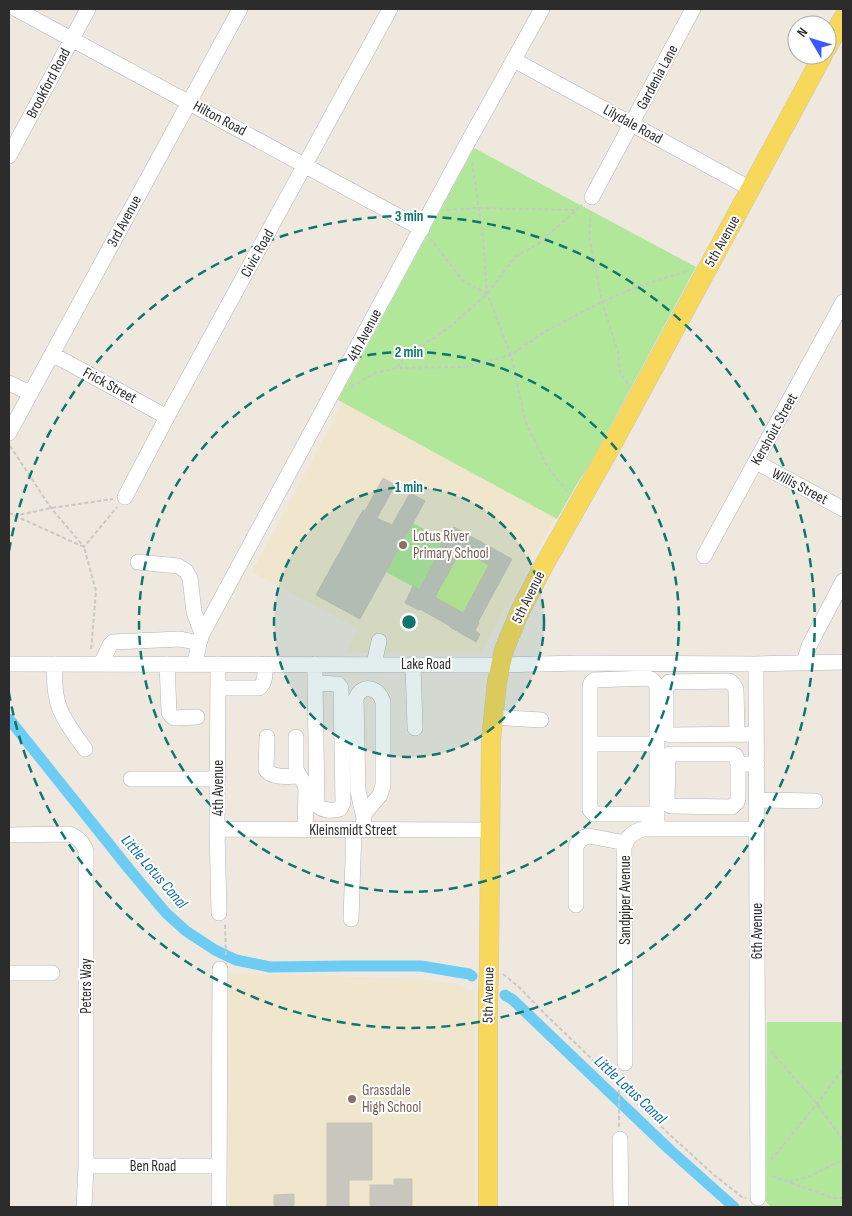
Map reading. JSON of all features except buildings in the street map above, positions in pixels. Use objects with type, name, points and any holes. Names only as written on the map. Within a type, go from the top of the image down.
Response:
[{"type":"main road","points":[[837,29],[843,18]]},
{"type":"main road","name":"5th Avenue","points":[[488,1207],[488,1001],[494,968],[489,830],[491,740],[492,717],[504,650],[520,611],[543,567],[642,390],[818,65]]},
{"type":"street","name":"Hilton Road","points":[[16,9],[422,228]]},
{"type":"street","name":"Brookford Road","points":[[9,156],[88,9]]},
{"type":"street","name":"3rd Avenue","points":[[9,433],[240,9]]},
{"type":"street","name":"Civic Road","points":[[125,497],[390,9]]},
{"type":"street","name":"4th Avenue","points":[[195,664],[201,638],[542,9]]},
{"type":"street","name":"Gardenia Lane","points":[[592,197],[693,9]]},
{"type":"street","name":"Lilydale Road","points":[[514,60],[751,189]]},
{"type":"street","name":"Kershout Street","points":[[704,556],[843,302]]},
{"type":"street","name":"Frick Street","points":[[52,354],[168,417]]},
{"type":"street","points":[[9,382],[30,393]]},
{"type":"street","name":"Willis Street","points":[[756,462],[843,510]]},
{"type":"street","points":[[96,664],[113,642],[201,638],[194,612],[190,578],[186,571],[178,566],[138,562]]},
{"type":"street","points":[[804,663],[809,646],[843,581]]},
{"type":"street","points":[[374,664],[379,641]]},
{"type":"street","name":"Lake Road","points":[[9,664],[500,665],[843,662]]},
{"type":"street","points":[[55,664],[54,679],[57,704],[66,722],[85,749]]},
{"type":"street","points":[[167,664],[170,715],[175,718],[196,717]]},
{"type":"street","name":"4th Avenue","points":[[218,664],[217,829],[220,913]]},
{"type":"street","points":[[218,688],[259,688],[263,684],[265,676],[265,664]]},
{"type":"street","points":[[315,664],[315,683],[317,803],[320,808],[337,810],[340,809],[342,804],[341,688],[338,684],[315,683]]},
{"type":"street","points":[[413,664],[414,728]]},
{"type":"street","name":"6th Avenue","points":[[756,664],[758,1198]]},
{"type":"street","points":[[648,678],[654,680],[657,687],[657,821],[592,813],[590,807],[590,744],[590,688],[592,681],[597,679],[648,678]]},
{"type":"street","points":[[737,734],[736,689],[732,683],[667,683],[666,732],[670,735],[756,734]]},
{"type":"street","points":[[351,919],[359,830],[364,814],[380,795],[383,786],[383,702],[378,692],[371,688],[361,691],[356,698],[358,791],[364,814]]},
{"type":"street","points":[[492,717],[542,720]]},
{"type":"street","points":[[267,737],[266,770],[273,775],[299,776]]},
{"type":"street","points":[[296,737],[296,769],[306,789],[305,830]]},
{"type":"street","points":[[590,744],[657,744]]},
{"type":"street","points":[[670,754],[732,754],[736,756],[738,764],[738,798],[732,807],[671,806],[667,803],[668,760],[670,754]]},
{"type":"street","points":[[738,764],[756,764]]},
{"type":"street","points":[[131,779],[218,779]]},
{"type":"street","points":[[757,800],[815,801]]},
{"type":"street","name":"Sandpiper Avenue","points":[[622,1070],[624,848],[626,843],[630,836],[657,821],[757,829]]},
{"type":"street","name":"Kleinsmidt Street","points":[[217,829],[489,830]]},
{"type":"street","name":"Peters Way","points":[[9,834],[69,834],[80,840],[86,851],[86,1166],[84,1207]]},
{"type":"street","points":[[576,905],[576,847],[579,841],[589,836],[626,843]]},
{"type":"street","points":[[219,1207],[220,969]]},
{"type":"street","points":[[9,973],[52,973]]},
{"type":"street","points":[[620,1139],[621,1207]]},
{"type":"street","name":"Ben Road","points":[[86,1166],[219,1166]]},
{"type":"path","points":[[463,152],[472,156],[487,294],[511,355],[526,423],[548,468],[578,504]]},
{"type":"path","points":[[396,368],[404,358],[451,326],[487,294],[515,257],[538,244],[592,197]]},
{"type":"path","points":[[592,197],[589,235],[602,302],[618,352],[620,374],[628,384],[642,390]]},
{"type":"path","points":[[432,211],[478,208],[575,210]]},
{"type":"path","points":[[422,228],[463,281],[487,294]]},
{"type":"path","points":[[329,399],[375,372],[396,368],[466,367],[511,355],[546,331],[602,302],[636,287],[710,265]]},
{"type":"path","points":[[9,444],[51,508],[84,547],[96,591],[96,664]]},
{"type":"path","points":[[14,516],[51,508],[125,497]]},
{"type":"path","points":[[84,547],[125,497]]},
{"type":"path","points":[[9,512],[14,516],[84,547]]},
{"type":"path","points":[[220,913],[225,916],[226,943]]},
{"type":"path","points":[[494,968],[520,988],[592,1060],[610,1073],[622,1070]]},
{"type":"path","points":[[757,1035],[817,1104],[843,1140]]},
{"type":"path","points":[[843,1069],[770,1161],[758,1172],[833,1198],[843,1198]]},
{"type":"path","points":[[619,1124],[618,1087],[622,1070]]},
{"type":"path","points":[[622,1070],[637,1103],[670,1135],[742,1197],[758,1198]]},
{"type":"path","points":[[789,1182],[810,1176],[843,1160]]},
{"type":"shaded area","name":"Lotus River Primary School","points":[[343,403],[555,518],[481,653],[346,653],[358,629],[252,572]]},
{"type":"shaded area","name":"Grassdale High School","points":[[229,973],[421,979],[453,984],[474,991],[474,1207],[229,1207]]},
{"type":"green space","points":[[474,148],[696,267],[590,464],[557,519],[338,400]]},
{"type":"green space","points":[[413,523],[446,541],[436,554],[438,555],[419,590],[386,572]]},
{"type":"green space","points":[[461,550],[489,565],[463,613],[435,597]]},
{"type":"green space","points":[[767,1022],[843,1022],[843,1207],[771,1207],[766,1202]]},
{"type":"waterway","name":"Little Lotus Canal","points":[[9,719],[166,913],[186,931],[215,950],[236,960],[270,967],[421,966],[472,976]]},
{"type":"waterway","name":"Little Lotus Canal","points":[[505,995],[513,1000],[670,1150],[734,1207]]},
{"type":"place","name":"Lotus River Primary School","points":[[403,545]]},
{"type":"place","name":"Grassdale High School","points":[[352,1099]]}]
